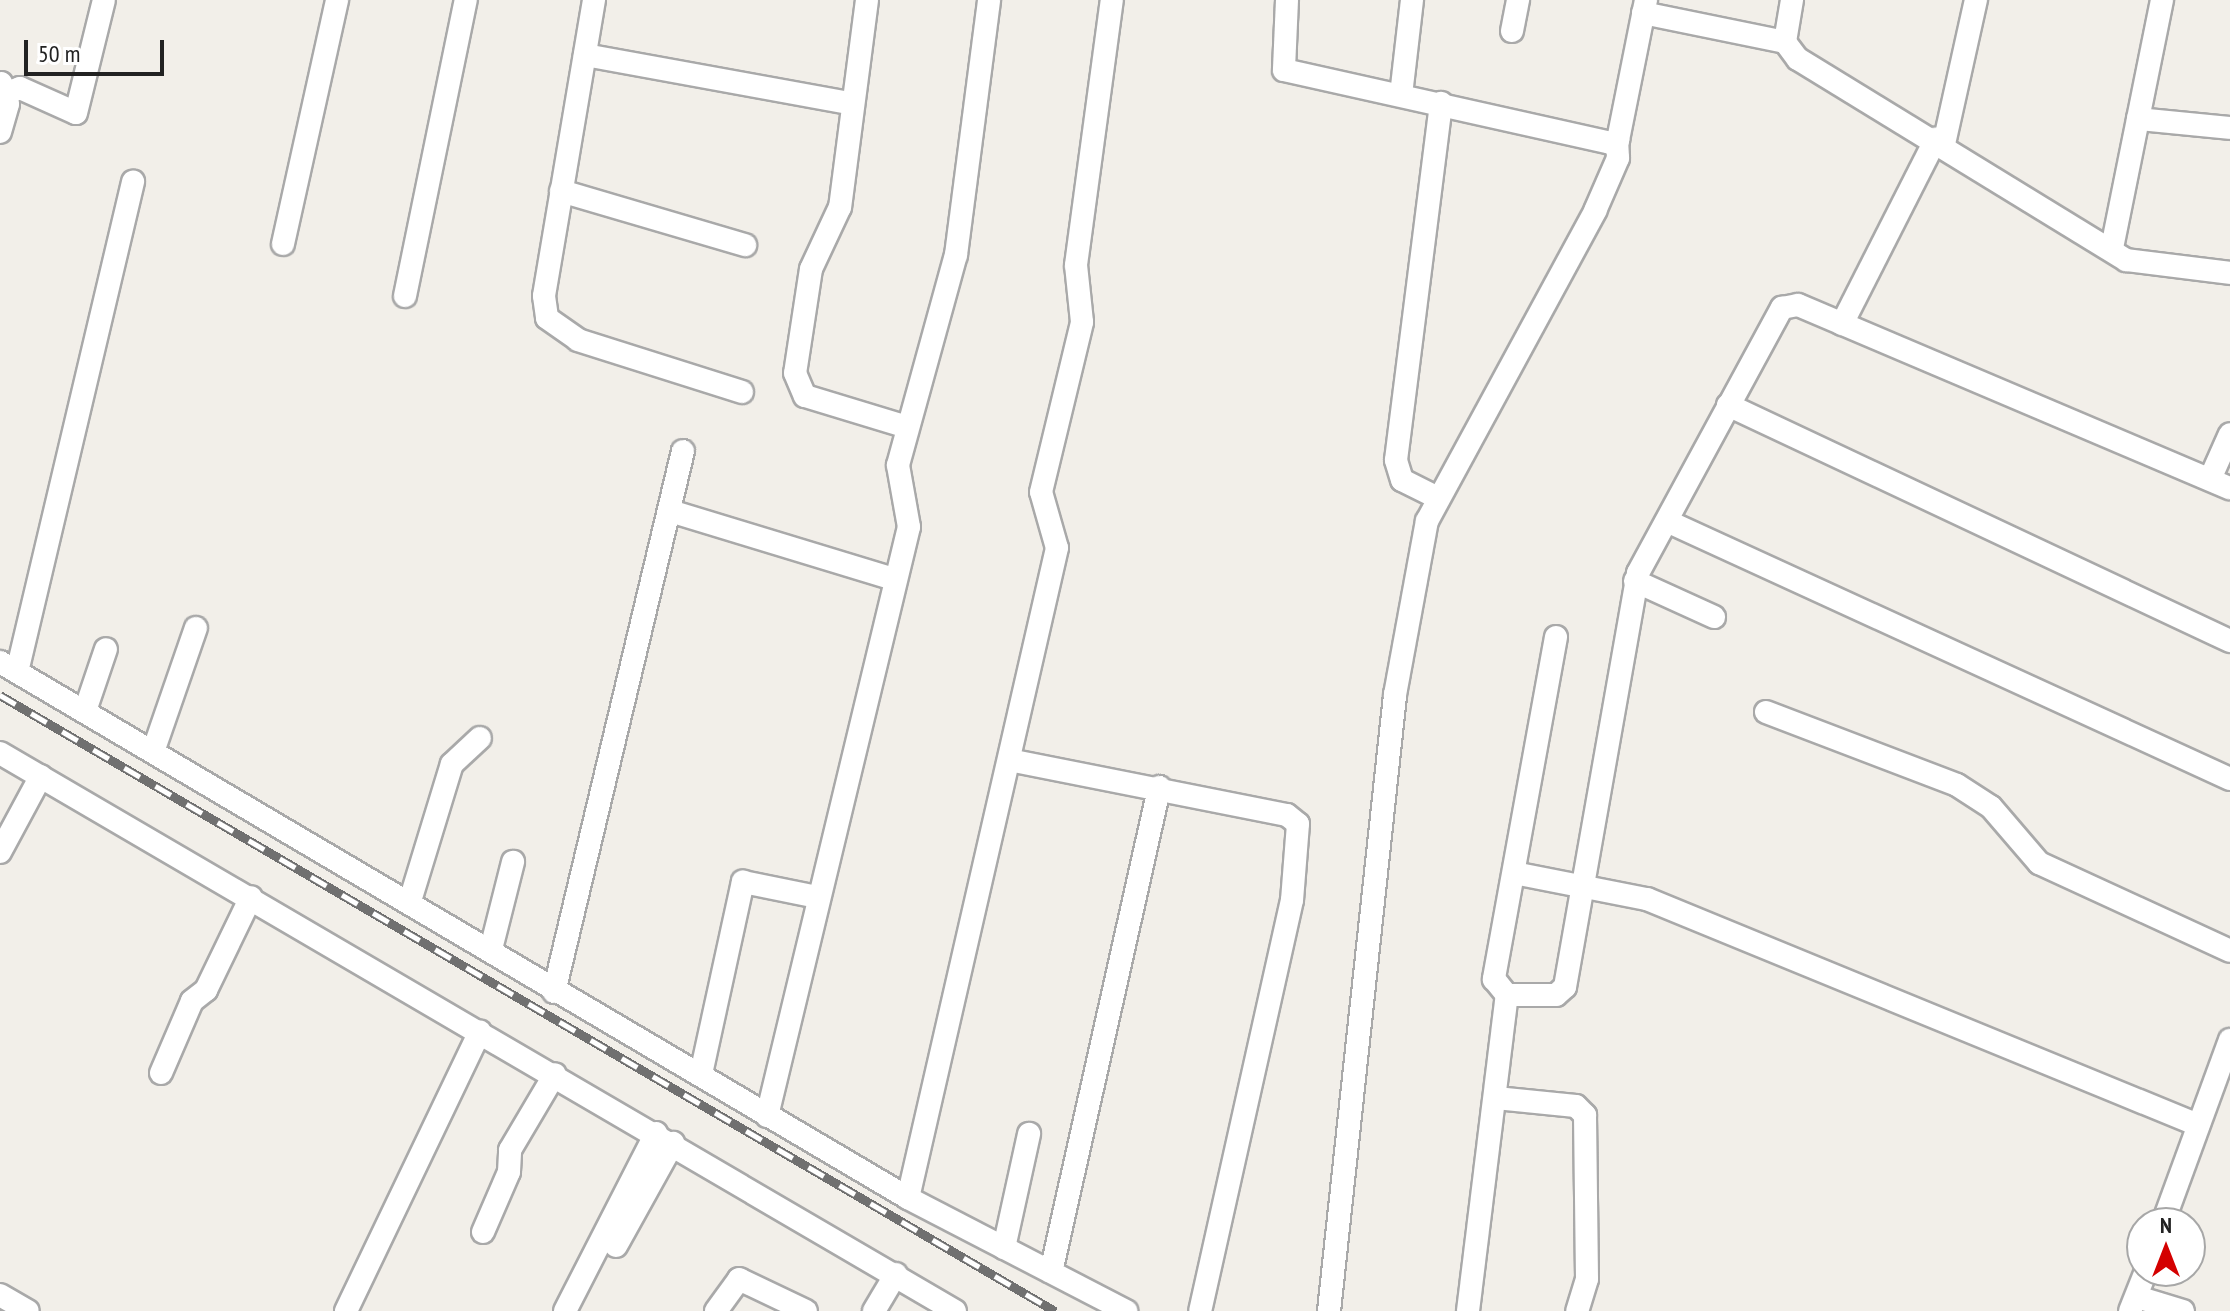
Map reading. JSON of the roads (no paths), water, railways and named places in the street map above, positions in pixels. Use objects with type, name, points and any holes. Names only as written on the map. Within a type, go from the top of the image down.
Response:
[{"type":"street","points":[[0,132],[3,87],[20,88],[76,113],[104,0]]},
{"type":"street","points":[[283,244],[337,0]]},
{"type":"street","points":[[405,296],[466,0]]},
{"type":"street","points":[[594,0],[544,296],[552,326],[742,392]]},
{"type":"street","points":[[867,0],[850,103],[840,207],[811,269],[796,382],[805,396],[907,427]]},
{"type":"street","points":[[767,1116],[817,897],[909,527],[898,480],[907,427],[956,255],[989,0]]},
{"type":"street","points":[[908,1198],[1057,548],[1041,492],[1082,322],[1076,265],[1112,0]]},
{"type":"street","points":[[1287,0],[1281,69],[1617,141]]},
{"type":"street","points":[[1401,95],[1412,0]]},
{"type":"street","points":[[1512,31],[1518,0]]},
{"type":"street","points":[[1785,42],[1792,0]]},
{"type":"street","points":[[1842,324],[1940,142],[1976,0]]},
{"type":"street","points":[[2112,248],[2162,0]]},
{"type":"street","points":[[1329,1311],[1395,695],[1438,498],[1595,211],[1618,158],[1617,141],[1644,6],[1785,42],[1798,59],[1940,142],[2137,264],[2230,273]]},
{"type":"street","points":[[585,55],[850,103]]},
{"type":"street","points":[[1438,498],[1402,480],[1396,460],[1441,103]]},
{"type":"street","points":[[2138,119],[2230,128]]},
{"type":"street","points":[[133,182],[8,667],[86,708],[491,949],[554,992],[701,1074],[908,1198],[1126,1311]]},
{"type":"street","points":[[561,191],[745,245]]},
{"type":"street","points":[[1507,995],[1563,993],[1579,881],[1635,581],[1782,308],[1798,305],[2220,484],[2230,434]]},
{"type":"street","points":[[1728,405],[2230,641]]},
{"type":"street","points":[[554,992],[683,451]]},
{"type":"street","points":[[670,511],[894,579]]},
{"type":"street","points":[[1669,522],[2230,779]]},
{"type":"street","points":[[1635,581],[1714,617]]},
{"type":"street","points":[[154,749],[196,628]]},
{"type":"street","points":[[1468,1311],[1507,995],[1494,979],[1556,637]]},
{"type":"street","points":[[86,708],[106,649]]},
{"type":"street","points":[[1766,712],[1957,785],[1991,807],[2039,863],[2230,951]]},
{"type":"street","points":[[410,901],[452,764],[480,738]]},
{"type":"street","points":[[0,753],[555,1074],[955,1311]]},
{"type":"street","points":[[1009,760],[1159,787],[1287,815],[1299,831],[1292,900],[1200,1311]]},
{"type":"street","points":[[0,852],[41,776]]},
{"type":"street","points":[[1051,1272],[1159,787]]},
{"type":"street","points":[[491,949],[513,862]]},
{"type":"street","points":[[1514,873],[1579,881],[1647,899],[2198,1125]]},
{"type":"street","points":[[701,1074],[743,882],[817,897]]},
{"type":"street","points":[[161,1073],[192,1001],[206,990],[251,897]]},
{"type":"street","points":[[346,1311],[480,1031]]},
{"type":"street","points":[[2169,1207],[2230,1040]]},
{"type":"street","points":[[483,1232],[509,1172],[510,1150],[555,1074]]},
{"type":"street","points":[[1496,1098],[1576,1106],[1585,1115],[1587,1279],[1577,1311]]},
{"type":"street","points":[[1004,1248],[1029,1134]]},
{"type":"street","points":[[616,1246],[664,1138]]},
{"type":"street","points":[[565,1311],[664,1138]]},
{"type":"street","points":[[874,1311],[896,1274]]},
{"type":"street","points":[[716,1311],[743,1279],[806,1311]]},
{"type":"street","points":[[0,1295],[28,1311]]},
{"type":"street","points":[[2134,1304],[2183,1311]]},
{"type":"railway","points":[[0,695],[1055,1311]]}]
